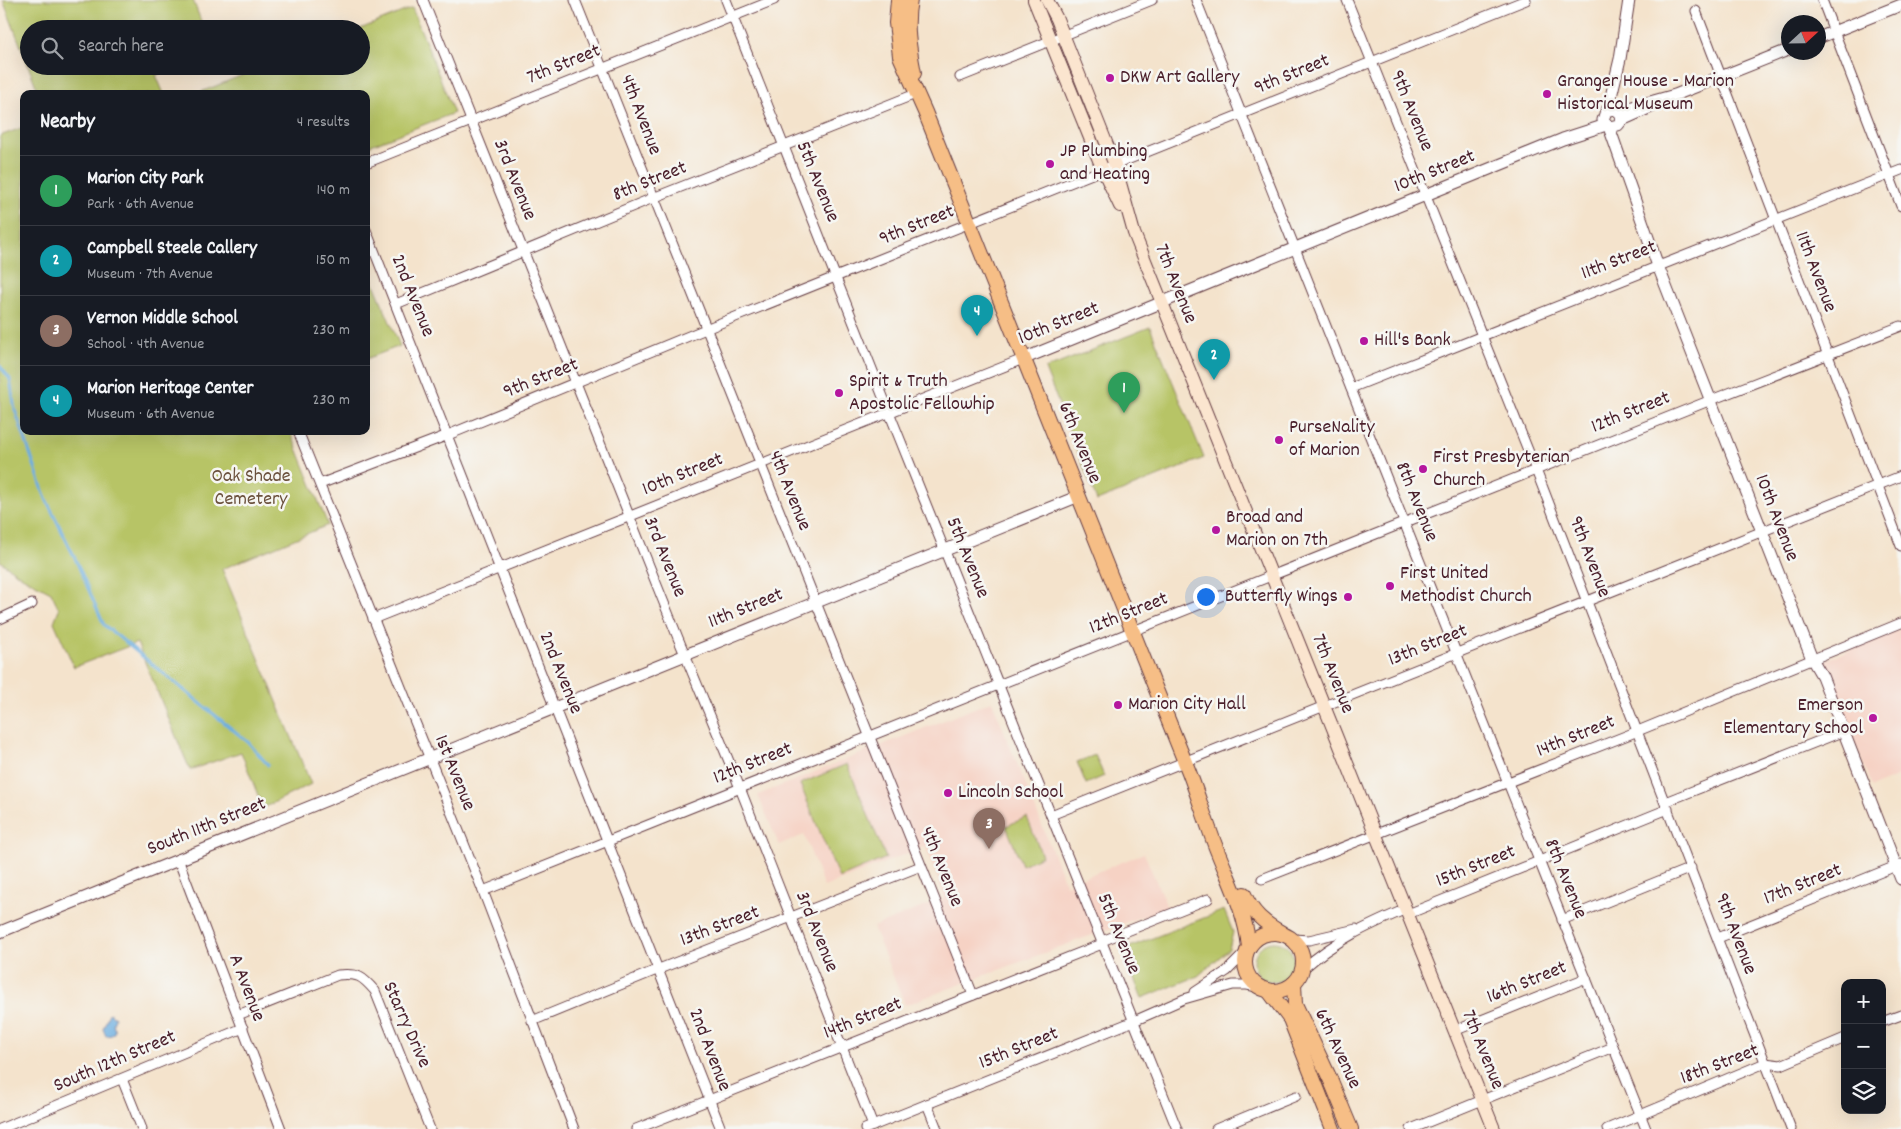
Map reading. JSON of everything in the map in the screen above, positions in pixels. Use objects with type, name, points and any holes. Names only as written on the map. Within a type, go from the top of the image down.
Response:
[{"type":"main road","name":"6th Avenue","points":[[898,0],[896,23],[900,56],[918,94],[1203,808],[1214,844],[1246,924],[1249,948]]},
{"type":"main road","name":"6th Avenue","points":[[910,0],[907,20],[908,41],[918,94]]},
{"type":"main road","name":"7th Avenue","points":[[1034,0],[1103,170],[1134,233],[1494,1129]]},
{"type":"main road","name":"7th Avenue","points":[[1046,0],[1064,36],[1115,166],[1134,233]]},
{"type":"main road","name":"6th Avenue","points":[[1203,808],[1223,845],[1250,907],[1265,923],[1290,937]]},
{"type":"main road","points":[[1281,933],[1290,937],[1301,950],[1303,956],[1302,969],[1294,984],[1285,989],[1277,991],[1265,989],[1254,982],[1248,975],[1246,965],[1249,948],[1254,941],[1266,934],[1281,933]]},
{"type":"main road","name":"6th Avenue","points":[[1294,984],[1294,996],[1298,1010],[1331,1080],[1351,1129]]},
{"type":"main road","name":"6th Avenue","points":[[1265,989],[1290,1019],[1333,1129]]},
{"type":"street","name":"3rd Avenue","points":[[423,0],[684,655],[740,788],[842,1046],[869,1128]]},
{"type":"street","name":"4th Avenue","points":[[575,0],[973,995]]},
{"type":"street","name":"5th Avenue","points":[[726,0],[1177,1129]]},
{"type":"street","name":"7th Street","points":[[370,162],[774,0]]},
{"type":"street","points":[[960,77],[1152,0]]},
{"type":"street","name":"8th Avenue","points":[[1196,0],[1646,1129]]},
{"type":"street","name":"9th Avenue","points":[[1347,0],[1536,470],[1791,1129]]},
{"type":"street","name":"9th Street","points":[[320,484],[448,435],[706,329],[1526,0]]},
{"type":"street","name":"10th Avenue","points":[[1629,0],[1620,59],[1620,83],[1613,118],[1625,168],[1658,266],[1761,533],[1812,659],[1822,676],[1898,865],[1901,879]]},
{"type":"street","points":[[1822,0],[1901,206]]},
{"type":"street","points":[[1826,35],[1901,5]]},
{"type":"street","name":"11th Avenue","points":[[1696,11],[1901,546]]},
{"type":"street","name":"10th Street","points":[[373,619],[1162,303],[1613,118],[1781,53]]},
{"type":"street","name":"8th Street","points":[[396,304],[653,198],[785,148],[918,94]]},
{"type":"street","name":"11th Street","points":[[1351,388],[1901,170]]},
{"type":"street","name":"2nd Avenue","points":[[370,240],[721,1129]]},
{"type":"street","name":"12th Street","points":[[483,891],[998,684],[1901,326]]},
{"type":"street","name":"1st Avenue","points":[[300,435],[483,891],[574,1129]]},
{"type":"street","name":"13th Street","points":[[1051,815],[1901,476]]},
{"type":"street","name":"11th Street","points":[[429,759],[1079,496]]},
{"type":"street","points":[[0,620],[32,604]]},
{"type":"street","name":"14th Street","points":[[1262,880],[1638,731],[1901,623]]},
{"type":"street","name":"15th Street","points":[[1290,937],[1309,940],[1366,926],[1407,912],[1539,861],[1844,731]]},
{"type":"street","name":"South 11th Street","points":[[0,932],[429,759]]},
{"type":"street","name":"A Avenue","points":[[178,859],[281,1129]]},
{"type":"street","name":"17th Street","points":[[1718,938],[1898,865]]},
{"type":"street","name":"13th Street","points":[[532,1021],[921,866]]},
{"type":"street","points":[[1562,920],[1691,868]]},
{"type":"street","name":"14th Street","points":[[636,1129],[1208,899]]},
{"type":"street","name":"15th Street","points":[[1302,969],[1329,947],[1366,926]]},
{"type":"street","name":"15th Street","points":[[1184,999],[1227,971],[1249,948]]},
{"type":"street","name":"Starry Drive","points":[[238,1015],[338,975],[352,973],[364,979],[375,991],[430,1129]]},
{"type":"street","name":"16th Street","points":[[1454,1031],[1586,978]]},
{"type":"street","name":"15th Street","points":[[869,1128],[1184,999],[1233,985],[1246,985],[1265,989]]},
{"type":"street","points":[[1886,1021],[1901,1015]]},
{"type":"street","name":"South 12th Street","points":[[0,1129],[243,1028]]},
{"type":"street","name":"18th Street","points":[[1608,1129],[1765,1063],[1781,1065],[1841,1040]]},
{"type":"street","points":[[1412,1129],[1613,1047]]},
{"type":"street","points":[[122,1079],[142,1129]]},
{"type":"street","points":[[1216,1129],[1296,1096]]},
{"type":"street","points":[[927,1104],[937,1129]]},
{"type":"street","points":[[23,1119],[27,1129]]},
{"type":"shaded area","name":"Emerson Elementary School","points":[[1901,629],[1901,775],[1872,787],[1823,661]]},
{"type":"shaded area","points":[[992,701],[1066,885],[1144,853],[1167,907],[905,1005],[873,927],[945,898],[925,846],[824,887],[804,835],[779,845],[758,795]]},
{"type":"green space","points":[[3,0],[193,0],[201,20],[20,20],[20,44]]},
{"type":"green space","points":[[412,8],[454,113],[370,145],[370,90],[206,90],[243,75],[370,75],[370,25]]},
{"type":"green space","points":[[32,75],[156,75],[162,90],[37,90]]},
{"type":"green space","name":"Oak Shade Cemetery","points":[[20,128],[20,435],[292,435],[328,525],[222,569],[311,784],[263,808],[241,752],[190,770],[137,643],[74,667],[54,622],[59,609],[51,592],[22,577],[0,561],[0,136]]},
{"type":"green space","points":[[370,275],[400,346],[370,357]]},
{"type":"green space","points":[[1150,327],[1204,458],[1097,501],[1045,369]]},
{"type":"green space","points":[[1095,755],[1104,776],[1086,784],[1077,762]]},
{"type":"green space","points":[[847,764],[886,858],[839,878],[800,784]]},
{"type":"green space","points":[[1027,817],[1042,856],[1022,865],[1006,826]]},
{"type":"green space","points":[[1224,910],[1233,932],[1229,949],[1198,976],[1142,998],[1122,950]]},
{"type":"green space","points":[[1278,942],[1285,945],[1291,951],[1294,962],[1293,970],[1285,979],[1278,982],[1270,982],[1263,979],[1255,970],[1254,958],[1257,951],[1266,943]]},
{"type":"water","points":[[109,1013],[115,1017],[113,1025],[115,1031],[112,1035],[106,1036],[103,1029]]},
{"type":"waterway","points":[[0,366],[10,379],[15,410],[20,424]]},
{"type":"waterway","points":[[24,435],[46,499],[74,556],[104,625],[248,742],[268,765]]},
{"type":"place","name":"DKW Art Gallery","points":[[1110,78]]},
{"type":"place","name":"Granger House - Marion Historical Museum","points":[[1547,94]]},
{"type":"place","name":"JP Plumbing and Heating","points":[[1050,164]]},
{"type":"place","name":"Marion Heritage Center","points":[[977,336]]},
{"type":"place","name":"Hill's Bank","points":[[1364,341]]},
{"type":"place","name":"Campbell Steele Callery","points":[[1214,380]]},
{"type":"place","name":"Spirit & Truth Apostolic Fellowhip","points":[[839,393]]},
{"type":"place","name":"Marion City Park","points":[[1124,413]]},
{"type":"place","name":"PurseNality of Marion","points":[[1279,440]]},
{"type":"place","name":"First Presbyterian Church","points":[[1423,469]]},
{"type":"place","name":"Broad and Marion on 7th","points":[[1216,530]]},
{"type":"place","name":"First United Methodist Church","points":[[1390,586]]},
{"type":"place","name":"Butterfly Wings","points":[[1348,597]]},
{"type":"place","name":"Marion City Hall","points":[[1118,705]]},
{"type":"place","name":"Emerson Elementary School","points":[[1873,718]]},
{"type":"place","name":"Lincoln School","points":[[948,793]]},
{"type":"place","name":"Vernon Middle School","points":[[989,849]]}]
